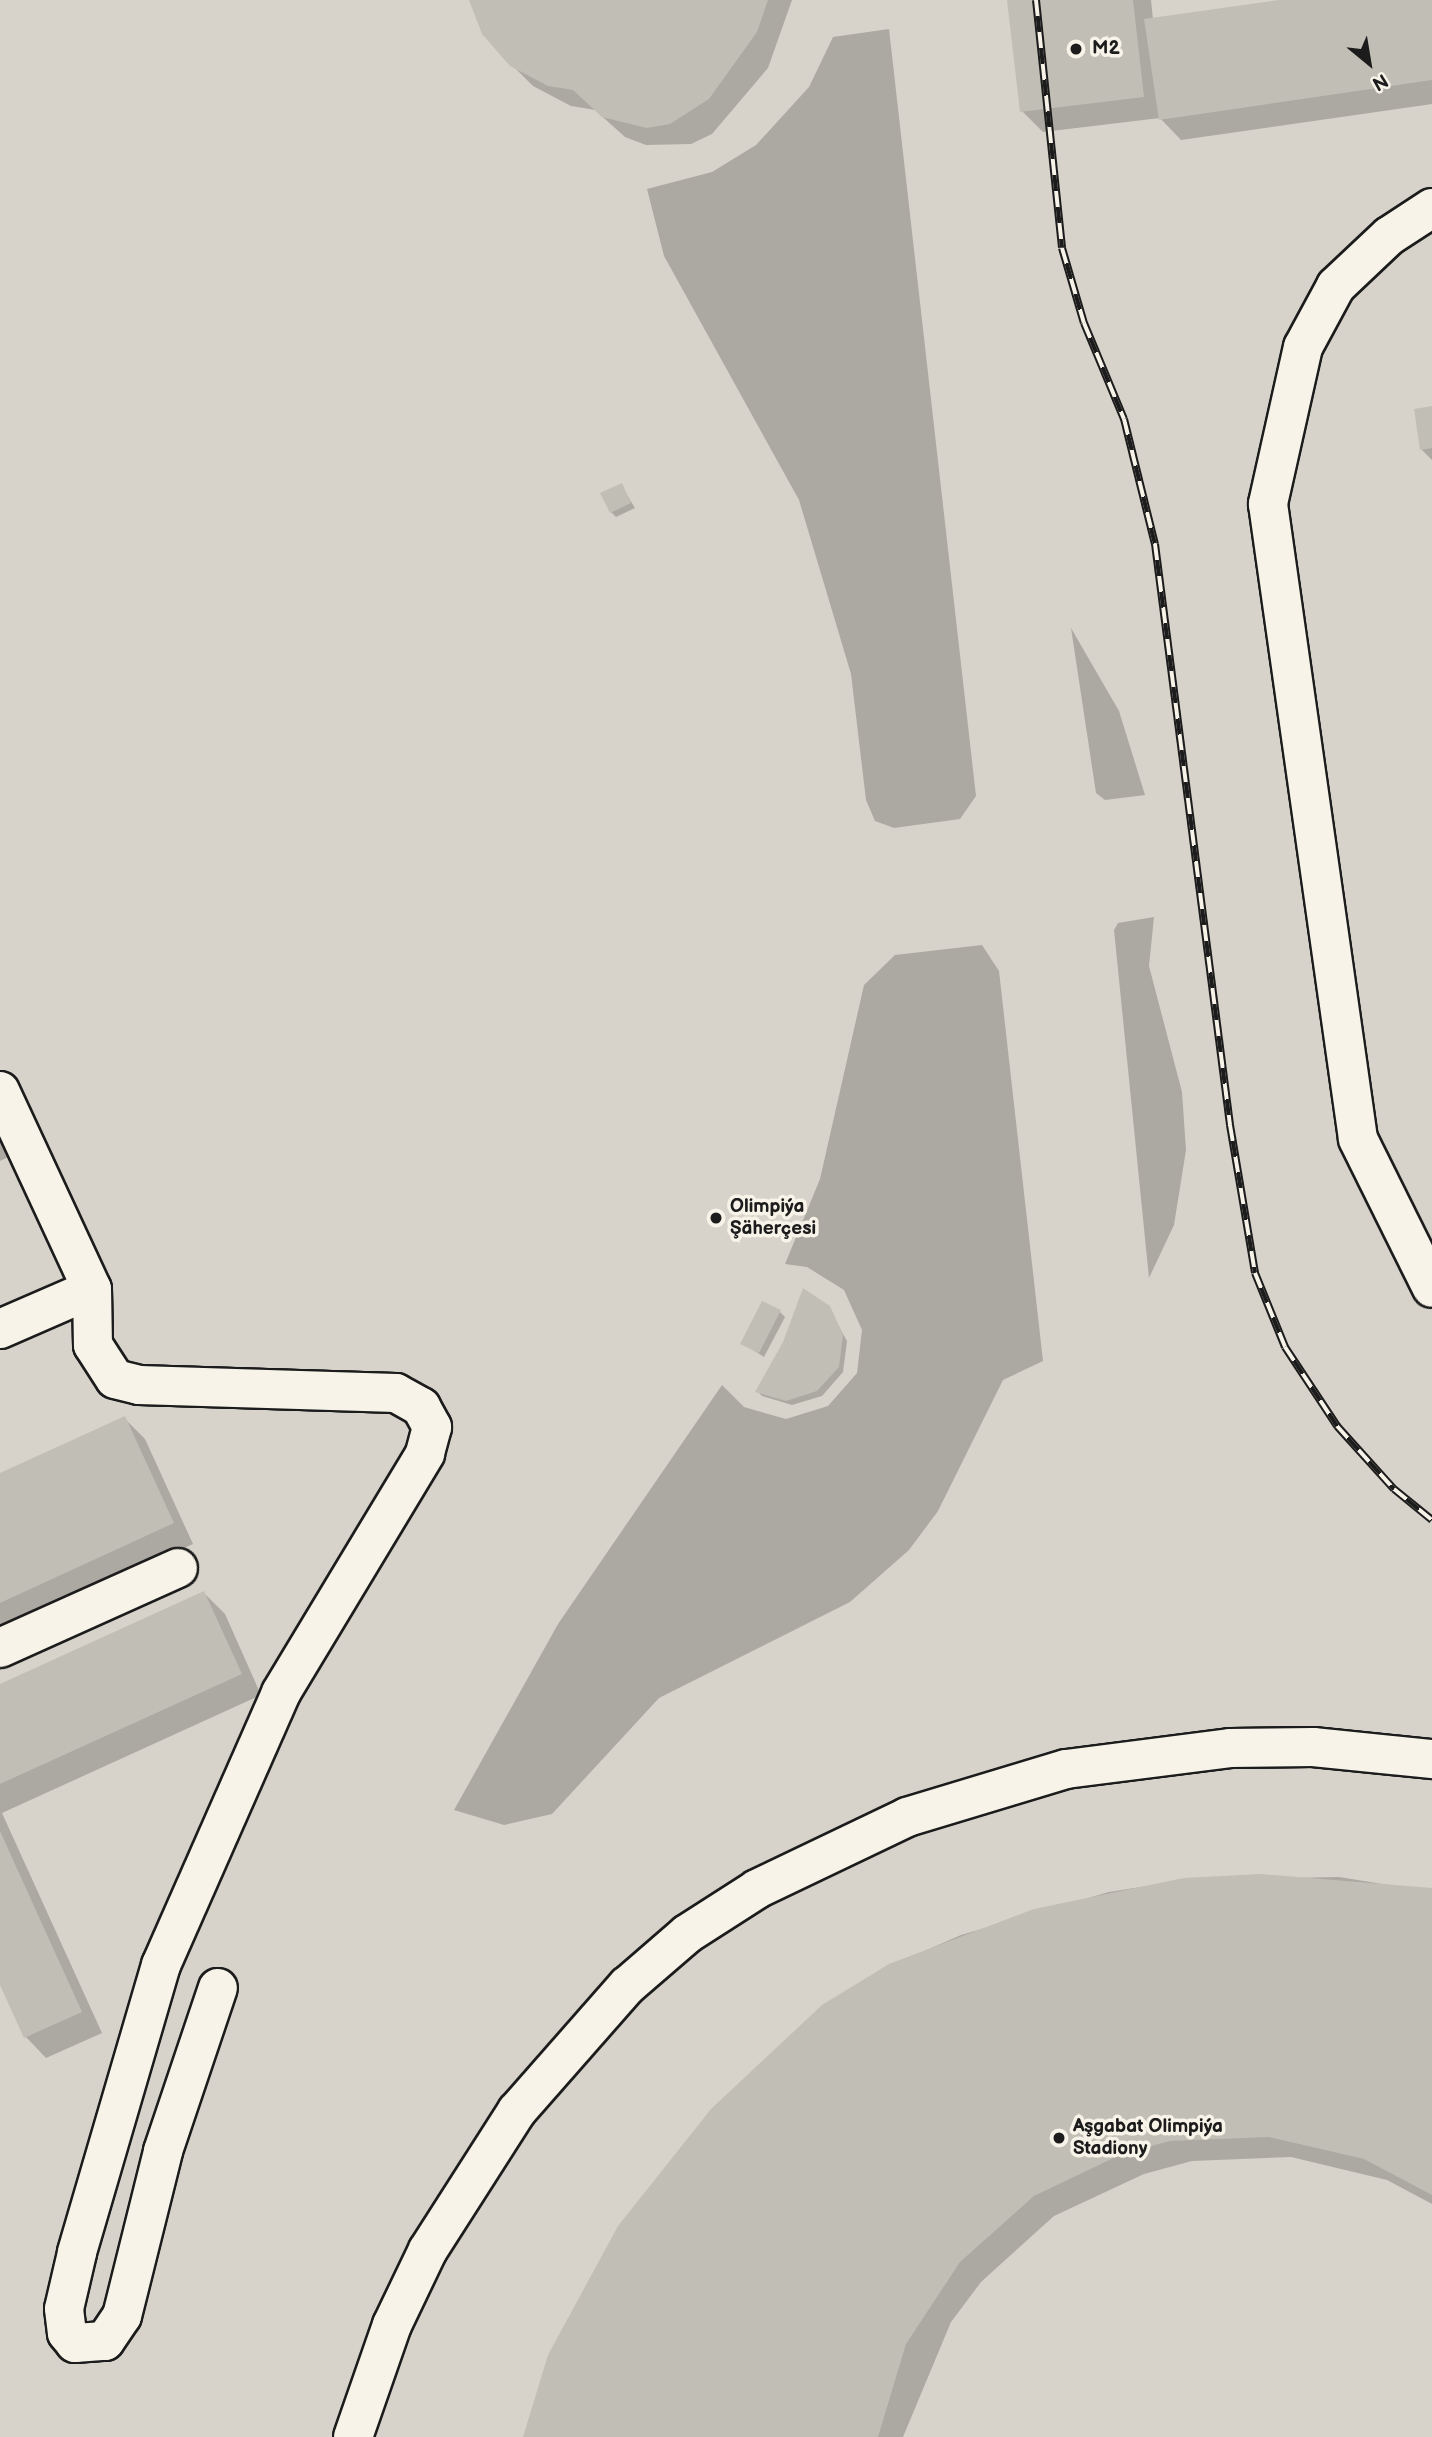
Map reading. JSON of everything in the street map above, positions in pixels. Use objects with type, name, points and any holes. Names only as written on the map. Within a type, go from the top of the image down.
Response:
[{"type":"lane","points":[[1432,208],[1389,236],[1336,286],[1303,347],[1268,504],[1358,1139],[1432,1288]]},
{"type":"lane","points":[[0,1091],[92,1289],[93,1345],[115,1379],[139,1385],[396,1393],[421,1406],[432,1427],[425,1454],[281,1693],[161,1965],[108,2129],[74,2264],[64,2309],[75,2343],[105,2341],[122,2316],[163,2151],[218,1988]]},
{"type":"lane","points":[[0,1329],[92,1289]]},
{"type":"lane","points":[[0,1648],[178,1567]]},
{"type":"lane","points":[[353,2437],[392,2326],[428,2250],[517,2111],[627,1986],[687,1934],[745,1896],[907,1817],[1066,1769],[1230,1748],[1313,1747],[1432,1759]]},
{"type":"shaded area","name":"Olimpiýa Şäherçesi","points":[[0,0],[1432,0],[1432,2437],[0,2437]]},
{"type":"shaded area","points":[[889,29],[976,796],[960,819],[894,828],[875,821],[866,800],[851,674],[799,500],[664,256],[647,189],[712,172],[756,145],[809,87],[833,37]]},
{"type":"shaded area","points":[[1071,628],[1119,711],[1145,795],[1105,800],[1096,793]]},
{"type":"shaded area","points":[[1154,917],[1149,966],[1182,1092],[1186,1150],[1174,1225],[1149,1278],[1114,930],[1118,923]]},
{"type":"shaded area","points":[[982,945],[999,971],[1043,1361],[1003,1380],[938,1511],[909,1550],[850,1602],[659,1698],[552,1814],[504,1825],[454,1810],[558,1624],[722,1385],[744,1407],[786,1419],[828,1406],[857,1373],[862,1330],[844,1290],[807,1267],[785,1264],[820,1179],[864,985],[895,955]]},
{"type":"building","points":[[469,0],[768,0],[757,32],[709,99],[670,124],[647,128],[602,117],[573,90],[548,86],[510,66],[482,34]]},
{"type":"building","name":"M2","points":[[1007,0],[1133,0],[1144,97],[1020,112]]},
{"type":"building","points":[[1279,0],[1432,0],[1432,80],[1159,120],[1144,19]]},
{"type":"building","points":[[1432,406],[1432,448],[1420,450],[1414,409]]},
{"type":"building","points":[[622,483],[631,503],[610,513],[600,493]]},
{"type":"building","points":[[803,1288],[830,1306],[843,1335],[839,1367],[817,1391],[786,1401],[755,1392],[783,1342]]},
{"type":"building","points":[[762,1301],[781,1310],[759,1353],[740,1344]]},
{"type":"building","points":[[125,1416],[174,1523],[0,1603],[0,1473]]},
{"type":"building","points":[[204,1591],[242,1674],[0,1784],[0,1684]]},
{"type":"building","points":[[0,1831],[82,2012],[24,2038],[0,1985]]},
{"type":"building","name":"Aşgabat Olimpiýa Stadiony","points":[[1261,1874],[1432,1888],[1432,2195],[1364,2159],[1269,2137],[1170,2141],[1122,2154],[1034,2196],[960,2262],[906,2344],[878,2437],[523,2437],[548,2355],[618,2226],[711,2109],[822,2005],[889,1964],[1034,1909],[1184,1878]]},
{"type":"railway","points":[[1036,0],[1062,248],[1084,323],[1124,419],[1155,544],[1230,1125],[1255,1273],[1285,1347],[1337,1426],[1394,1489],[1432,1520]]},
{"type":"place","name":"M2","points":[[1076,49]]},
{"type":"place","name":"Olimpiýa Şäherçesi","points":[[716,1218]]},
{"type":"place","name":"Aşgabat Olimpiýa Stadiony","points":[[1059,2138]]}]
